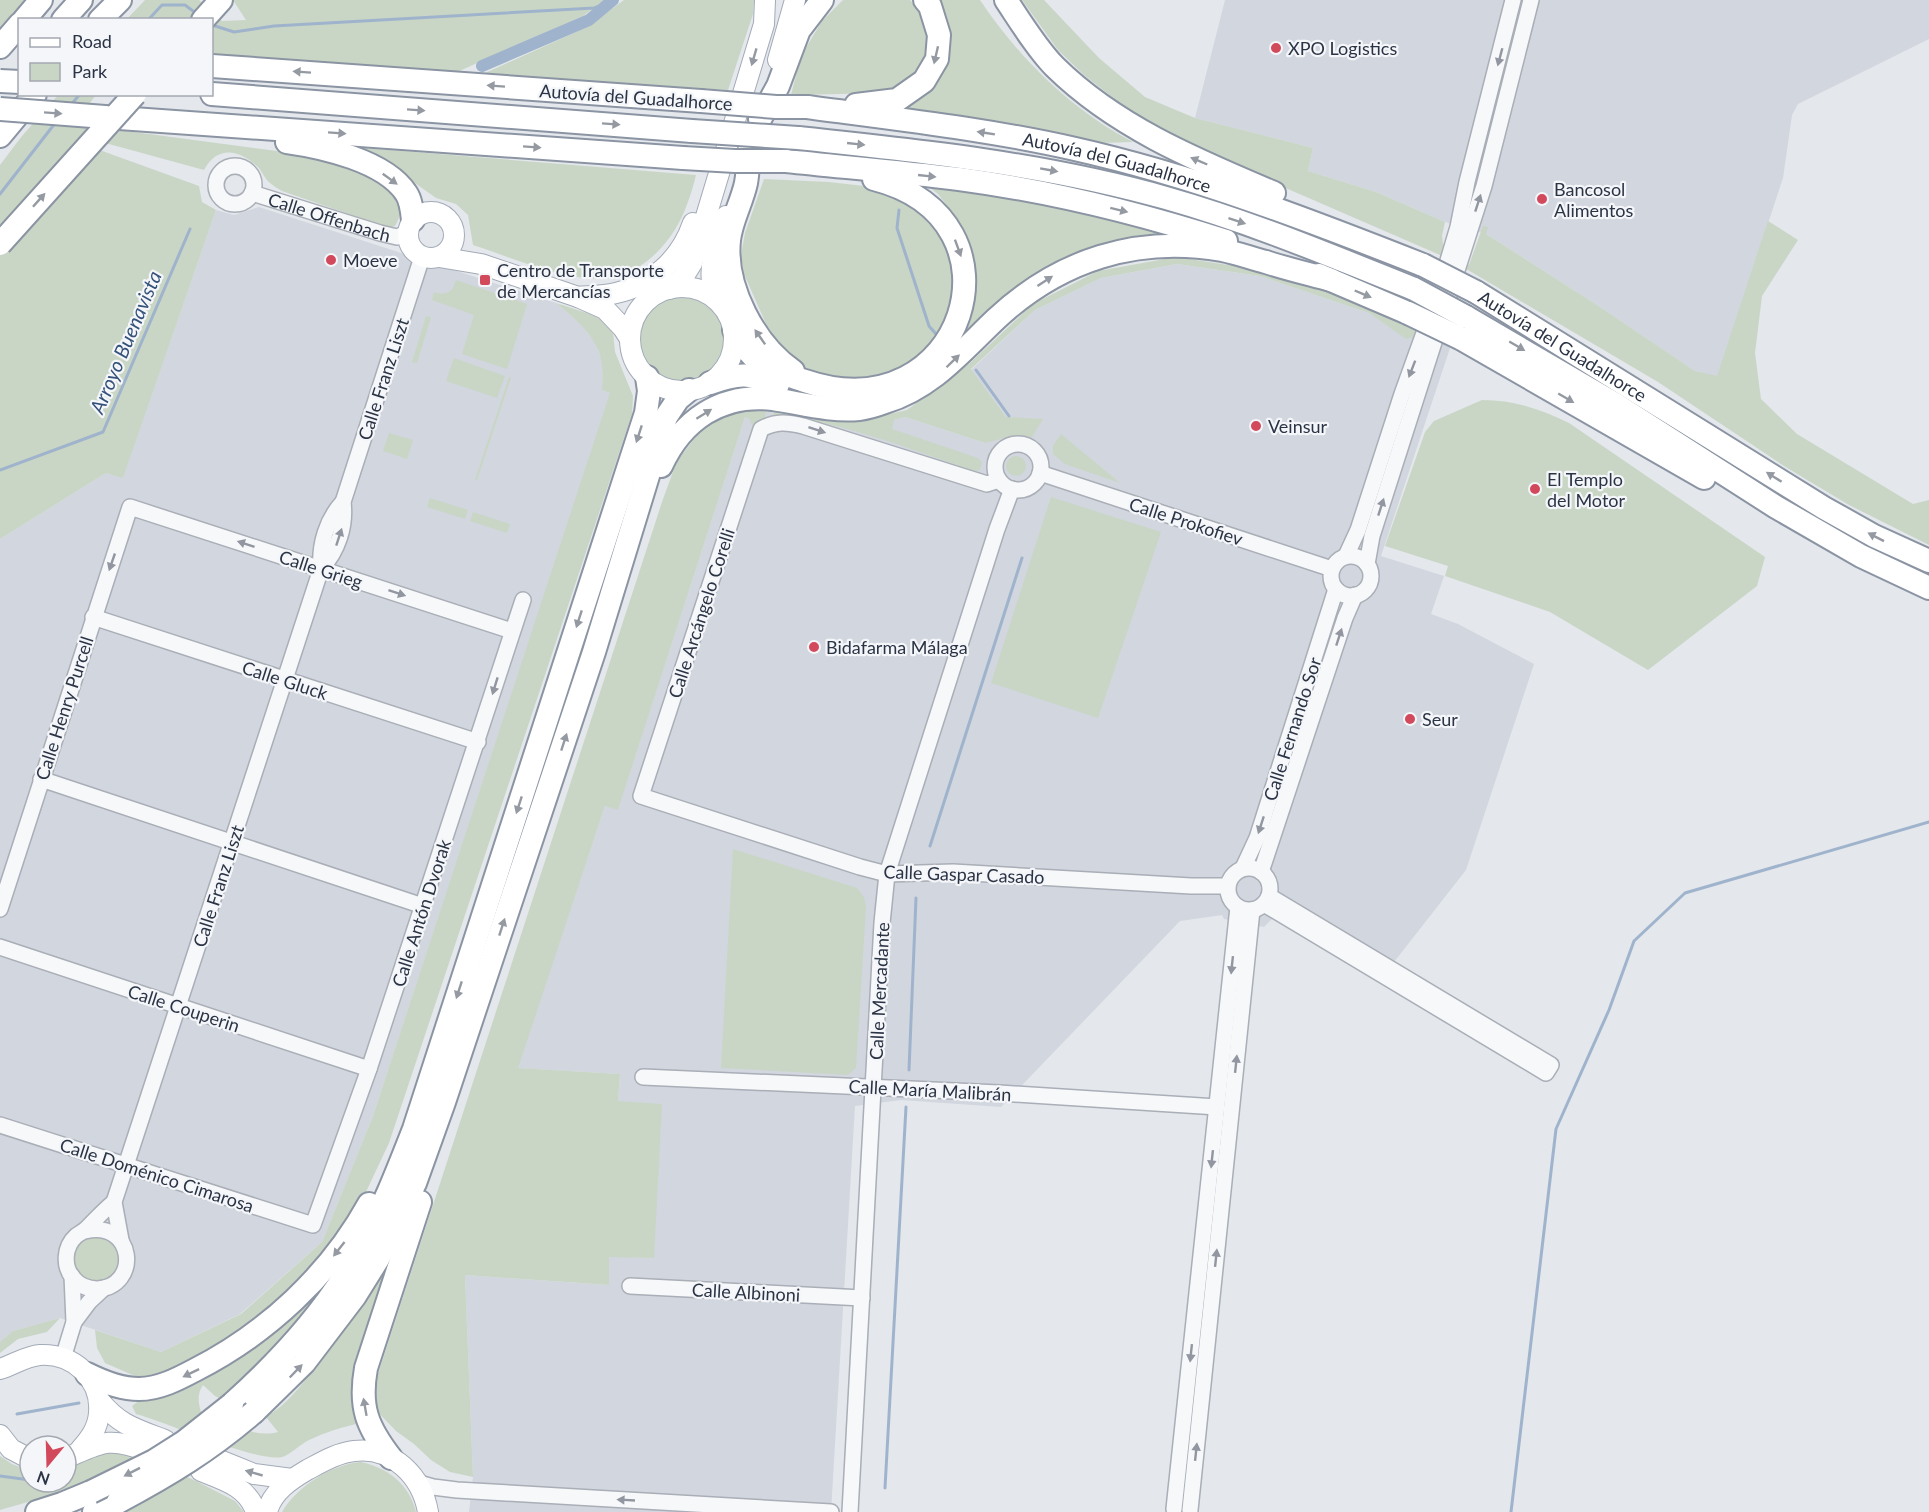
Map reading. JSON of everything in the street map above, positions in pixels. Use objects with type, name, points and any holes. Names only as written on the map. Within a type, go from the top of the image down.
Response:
[{"type":"highway","points":[[26,18],[41,0]]},
{"type":"highway","points":[[65,18],[81,0]]},
{"type":"highway","points":[[102,18],[120,0]]},
{"type":"highway","points":[[205,18],[221,0]]},
{"type":"highway","points":[[760,119],[778,86],[799,30],[822,0]]},
{"type":"highway","points":[[807,107],[865,105],[897,100],[924,81],[937,59],[939,35],[930,6],[925,0]]},
{"type":"highway","points":[[992,0],[1020,37],[1081,91],[1123,120],[1186,156],[1356,227],[1423,265]]},
{"type":"highway","points":[[1006,0],[1053,65]]},
{"type":"highway","points":[[0,47],[18,26]]},
{"type":"highway","points":[[0,53],[18,55]]},
{"type":"highway","name":"Autovía del Guadalhorce","points":[[213,66],[776,107],[807,107],[1001,135],[1076,149],[1197,181],[1290,213],[1423,265],[1476,292],[1824,508],[1874,536],[1929,561]]},
{"type":"highway","points":[[0,92],[18,71]]},
{"type":"highway","points":[[0,81],[18,82]]},
{"type":"highway","name":"Autovía del Guadalhorce","points":[[213,94],[798,138],[961,156],[1058,172],[1166,198],[1281,235],[1414,290],[1466,317],[1606,399],[1776,507],[1861,556],[1923,586]]},
{"type":"highway","points":[[0,136],[33,96]]},
{"type":"highway","points":[[0,244],[133,96]]},
{"type":"highway","points":[[0,109],[683,158],[742,156],[876,179],[911,192],[934,209],[952,234],[962,260],[965,289],[960,319],[945,345],[925,368],[900,381],[872,389],[843,390],[821,386],[765,367],[753,359],[734,330]]},
{"type":"highway","points":[[174,121],[225,135],[312,145],[367,163],[395,181],[407,194],[410,227]]},
{"type":"highway","points":[[742,156],[746,182],[729,238],[728,265],[733,287],[756,334],[773,355],[791,370],[821,386]]},
{"type":"highway","points":[[785,164],[960,180],[1042,193],[1119,210],[1258,252],[1331,280],[1460,338],[1863,567],[1923,586]]},
{"type":"highway","points":[[625,553],[670,446],[690,422],[713,408],[738,400],[770,399],[823,407],[859,409],[909,394],[941,373],[998,317],[1026,294],[1057,274],[1100,256],[1139,247],[1175,245],[1223,250],[1331,280]]},
{"type":"highway","points":[[710,383],[740,375],[754,376],[810,394],[845,401],[886,402]]},
{"type":"highway","points":[[93,1502],[184,1442],[232,1404],[286,1352],[337,1288],[380,1212],[414,1129],[646,413],[649,391],[647,376]]},
{"type":"highway","points":[[37,1512],[62,1504],[118,1502],[166,1477],[197,1457],[254,1412],[304,1363],[355,1296],[378,1259],[415,1183],[444,1102],[625,553],[666,417],[678,399],[689,390]]},
{"type":"highway","points":[[391,1458],[377,1440],[368,1422],[363,1404],[362,1386],[444,1130],[444,1102]]},
{"type":"highway","points":[[87,1374],[122,1387],[141,1389],[164,1385],[215,1360],[256,1332],[300,1294],[347,1239],[377,1191],[396,1149],[414,1129]]},
{"type":"main road","points":[[670,289],[684,276],[692,263],[764,24],[765,0]]},
{"type":"main road","points":[[481,264],[464,253],[448,220],[442,215],[426,212],[410,227],[407,240],[411,248],[431,257],[481,264],[578,297],[605,309],[624,328],[630,339],[635,360],[647,376],[666,388],[689,390],[710,383],[722,373],[730,360],[734,345],[734,330],[712,281],[716,246],[742,156],[760,119],[795,0]]},
{"type":"main road","points":[[578,297],[614,293],[632,288],[656,275],[673,261],[691,230],[707,181],[735,117]]},
{"type":"main road","points":[[431,257],[450,248],[454,235]]},
{"type":"main road","points":[[578,297],[619,305],[683,287],[697,289],[720,303]]},
{"type":"main road","points":[[630,339],[636,316],[651,297]]},
{"type":"main road","points":[[0,1382],[7,1367],[40,1355],[63,1358],[77,1365],[87,1374],[97,1391],[99,1400],[99,1415],[93,1434],[78,1449]]},
{"type":"main road","points":[[99,1400],[125,1425],[165,1440]]},
{"type":"main road","points":[[0,1435],[11,1449],[18,1453]]},
{"type":"main road","points":[[78,1452],[102,1443],[115,1442],[130,1444],[147,1451]]},
{"type":"main road","points":[[267,1512],[269,1504],[277,1493],[292,1479],[325,1460],[356,1451],[372,1452],[391,1458],[406,1468],[419,1483],[428,1512]]},
{"type":"main road","points":[[256,1512],[243,1490],[227,1481],[209,1465],[292,1479]]},
{"type":"street","points":[[1346,556],[1358,530],[1402,394],[1443,296],[1484,186],[1530,2],[1511,1],[1467,182],[1443,296],[1372,536],[1366,564],[1370,574],[1369,582],[1365,590],[1355,595],[1341,593],[1335,589],[1332,583],[1332,569],[1335,563],[1346,556],[1354,556],[1366,564]]},
{"type":"street","name":"Calle Offenbach","points":[[252,193],[397,237],[410,227]]},
{"type":"street","name":"Calle Franz Liszt","points":[[63,1358],[74,1322],[72,1276],[66,1264],[66,1254],[76,1236],[85,1231],[114,1202],[321,568],[320,553],[332,514],[343,502],[431,257]]},
{"type":"street","name":"Calle Arcángelo Corelli","points":[[641,796],[761,429],[772,423],[784,422],[803,426],[987,484],[999,480]]},
{"type":"street","points":[[1014,444],[1029,446],[1039,457],[1040,473],[1037,479],[1026,488],[1012,489],[999,480],[996,473],[996,458],[1000,451],[1014,444]]},
{"type":"street","name":"Calle Prokofiev","points":[[1040,473],[1332,569]]},
{"type":"street","name":"Calle Mercadante","points":[[850,1512],[882,923],[887,873],[986,563],[1012,489]]},
{"type":"street","name":"Calle Grieg","points":[[130,507],[512,631]]},
{"type":"street","name":"Calle Henry Purcell","points":[[0,909],[130,507]]},
{"type":"street","name":"Calle Fernando Sor","points":[[1243,868],[1257,838],[1335,589]]},
{"type":"street","name":"Calle Fernando Sor","points":[[1261,872],[1345,618],[1355,595]]},
{"type":"street","name":"Calle Antón Dvorak","points":[[313,1225],[369,1069],[523,600]]},
{"type":"street","name":"Calle Gluck","points":[[93,617],[478,742]]},
{"type":"street","points":[[41,779],[423,906]]},
{"type":"street","name":"Calle Gaspar Casado","points":[[641,796],[860,867],[887,873],[953,872],[1191,886],[1227,886]]},
{"type":"street","points":[[1256,904],[1191,1511],[1169,1510],[1217,1107],[1256,904],[1270,889],[1268,879],[1256,869],[1243,868],[1233,875],[1227,886],[1228,896],[1233,904],[1256,904],[1551,1065],[1546,1073],[1256,904]]},
{"type":"street","name":"Calle Couperin","points":[[0,947],[369,1069]]},
{"type":"street","name":"Calle María Malibrán","points":[[643,1077],[874,1087],[1217,1107]]},
{"type":"street","name":"Calle Doménico Cimarosa","points":[[0,1125],[313,1225]]},
{"type":"street","name":"Calle Franz Liszt","points":[[74,1322],[89,1302],[121,1277],[125,1269],[127,1259],[114,1202]]},
{"type":"street","points":[[85,1231],[94,1228],[106,1230],[121,1240]]},
{"type":"street","points":[[72,1276],[85,1287],[104,1288]]},
{"type":"street","name":"Calle Albinoni","points":[[630,1286],[862,1298]]},
{"type":"street","points":[[419,1483],[457,1490],[831,1512]]},
{"type":"shaded area","points":[[1225,0],[1929,0],[1929,39],[1798,104],[1792,115],[1783,178],[1717,377],[1695,371],[1486,234],[1445,222],[1376,192],[1308,171],[1313,148],[1195,118]]},
{"type":"shaded area","points":[[259,207],[556,303],[579,322],[595,342],[603,364],[602,390],[611,393],[373,1116],[322,1242],[240,1314],[161,1352],[60,1318],[13,1331],[0,1342],[0,539],[106,473],[123,477],[216,210],[234,215]]},
{"type":"shaded area","points":[[1177,264],[1260,276],[1369,313],[1406,338],[1422,334],[1451,345],[1381,556],[1444,576],[1431,614],[1458,624],[1534,664],[1466,870],[1387,971],[1279,912],[1264,927],[1224,919],[1222,915],[1180,921],[1001,1107],[901,1100],[855,1106],[831,1512],[469,1512],[473,1477],[465,1275],[608,1285],[609,1256],[653,1258],[618,1101],[620,1074],[517,1068],[605,806],[618,809],[745,417],[766,409],[832,420],[859,421],[882,417],[894,420],[905,417],[985,443],[1006,417],[971,370],[1035,310],[1101,278]]},
{"type":"green space","points":[[0,0],[25,0],[0,28]]},
{"type":"green space","points":[[145,0],[199,0],[222,21],[246,20],[233,0],[605,0],[583,16],[457,72],[213,55],[213,18],[128,18]]},
{"type":"green space","points":[[624,0],[754,0],[753,14],[728,90],[483,74],[585,28]]},
{"type":"green space","points":[[843,0],[910,0],[919,9],[928,32],[928,53],[914,75],[889,93],[791,95],[801,56],[822,21]]},
{"type":"green space","points":[[931,0],[980,0],[1011,42],[1048,81],[1089,115],[1133,142],[1099,143],[1023,126],[900,107],[924,88]]},
{"type":"green space","points":[[1022,0],[1044,0],[1099,58],[1145,97],[1195,118],[1313,148],[1308,171],[1376,192],[1445,222],[1442,236],[1444,252],[1469,265],[1483,226],[1488,227],[1486,234],[1695,371],[1717,376],[1768,221],[1798,240],[1762,296],[1755,353],[1761,399],[1797,434],[1913,504],[1929,500],[1929,545],[1849,505],[1784,466],[1658,382],[1468,270],[1440,255],[1198,150],[1131,112],[1084,75],[1058,50]]},
{"type":"green space","points":[[1507,50],[1511,51],[1478,179],[1474,178]]},
{"type":"green space","points":[[57,96],[95,96],[72,126],[96,127],[314,156],[360,172],[384,184],[398,198],[400,212],[395,226],[389,228],[282,191],[268,181],[252,162],[230,152],[216,156],[204,170],[87,138],[83,144],[199,186],[202,202],[216,210],[123,478],[106,473],[0,539],[0,165]]},
{"type":"green space","points":[[340,146],[696,175],[688,202],[677,226],[652,257],[633,271],[620,277],[589,278],[539,268],[473,245],[468,215],[456,204],[436,198],[384,161]]},
{"type":"green space","points":[[764,179],[873,187],[910,202],[945,242],[953,267],[954,294],[942,332],[916,362],[866,381],[814,372],[802,366],[782,348],[767,326],[744,274],[741,255],[745,233]]},
{"type":"green space","points":[[928,186],[1076,209],[1166,234],[1119,239],[1047,266],[997,303],[965,335],[975,302],[972,257],[957,219],[938,194]]},
{"type":"green space","points":[[1176,257],[1261,270],[1329,291],[1397,318],[1422,334],[1406,339],[1369,313],[1260,276],[1177,264],[1101,278],[1035,310],[971,369],[1006,417],[1043,419],[1032,437],[1016,435],[985,443],[905,417],[894,420],[892,429],[978,458],[982,463],[979,471],[849,429],[773,416],[774,411],[832,420],[859,421],[907,410],[970,363],[1033,304],[1098,271]]},
{"type":"green space","points":[[456,280],[527,304],[507,369],[462,354],[474,315],[432,300],[434,292],[442,294],[448,292],[453,288]]},
{"type":"green space","points":[[683,296],[699,300],[713,309],[722,323],[726,339],[722,355],[713,369],[699,378],[683,382],[667,378],[653,369],[644,355],[640,339],[644,323],[653,309],[667,300]]},
{"type":"green space","points":[[556,303],[593,315],[605,322],[613,332],[615,352],[633,396],[632,414],[389,1143],[365,1194],[331,1246],[301,1282],[221,1348],[164,1376],[144,1380],[105,1363],[97,1348],[95,1330],[161,1352],[241,1314],[322,1242],[373,1116],[610,393],[602,390],[600,356],[592,338]]},
{"type":"green space","points":[[426,316],[431,317],[417,363],[412,362]]},
{"type":"green space","points":[[454,358],[505,376],[497,398],[446,381]]},
{"type":"green space","points":[[509,377],[511,378],[477,480],[475,480]]},
{"type":"green space","name":"El Templo del Motor","points":[[1482,400],[1527,406],[1569,423],[1765,557],[1757,586],[1648,670],[1550,612],[1445,576],[1448,566],[1385,546],[1425,432],[1434,421]]},
{"type":"green space","points":[[766,409],[765,418],[754,429],[749,418],[745,417],[618,810],[605,806],[518,1068],[620,1074],[618,1101],[662,1104],[654,1258],[609,1257],[609,1285],[465,1275],[473,1477],[450,1472],[431,1460],[396,1431],[372,1406],[375,1383],[677,461],[698,434],[716,420],[735,411]]},
{"type":"green space","points":[[389,433],[413,440],[407,459],[383,451]]},
{"type":"green space","points":[[1061,434],[1120,483],[1065,464],[1053,454],[1053,446]]},
{"type":"green space","points":[[1016,456],[1023,459],[1026,466],[1023,473],[1016,476],[1009,473],[1006,466],[1009,459]]},
{"type":"green space","points":[[1051,497],[1161,532],[1098,718],[991,683]]},
{"type":"green space","points":[[430,498],[468,510],[465,519],[427,507]]},
{"type":"green space","points":[[473,512],[510,524],[507,533],[470,521]]},
{"type":"green space","points":[[733,849],[857,888],[864,897],[866,907],[856,1068],[848,1075],[721,1068]]},
{"type":"green space","points":[[96,1237],[111,1244],[118,1259],[111,1274],[96,1281],[81,1274],[74,1259],[81,1244]]},
{"type":"green space","points":[[394,1254],[361,1423],[315,1437],[285,1456],[270,1457],[233,1448],[136,1414],[132,1406],[141,1399],[173,1395],[200,1382],[253,1347],[312,1293],[319,1293],[271,1352],[221,1399],[203,1385],[199,1395],[201,1412],[249,1431],[268,1434],[278,1432],[266,1417],[291,1397],[323,1358],[355,1315]]},
{"type":"green space","points":[[60,1318],[47,1332],[18,1339],[0,1353],[0,1342],[13,1331]]},
{"type":"green space","points":[[105,1451],[128,1452],[196,1481],[235,1501],[244,1512],[125,1512],[152,1498],[104,1475],[78,1488],[78,1464]]},
{"type":"green space","points":[[0,1456],[18,1466],[18,1494],[56,1494],[0,1510]]},
{"type":"green space","points":[[361,1462],[380,1468],[403,1485],[416,1512],[282,1512],[296,1494],[316,1478],[338,1467]]},
{"type":"waterway","points":[[482,66],[589,20],[613,0]]},
{"type":"waterway","points":[[213,25],[234,32],[274,26],[594,8],[609,3]]},
{"type":"waterway","points":[[150,18],[162,5],[185,5],[197,14]]},
{"type":"waterway","points":[[70,106],[78,96]]},
{"type":"waterway","points":[[0,194],[56,122]]},
{"type":"waterway","points":[[899,210],[897,228],[929,326],[936,334]]},
{"type":"waterway","name":"Arroyo Buenavista","points":[[0,470],[103,432],[190,229]]},
{"type":"waterway","points":[[976,370],[1009,416]]},
{"type":"waterway","points":[[930,846],[1022,558]]},
{"type":"waterway","points":[[1511,1512],[1556,1129],[1609,1010],[1634,941],[1685,893],[1929,822]]},
{"type":"waterway","points":[[909,1070],[916,898]]},
{"type":"waterway","points":[[885,1488],[906,1107]]},
{"type":"waterway","points":[[17,1414],[79,1403]]},
{"type":"waterway","points":[[0,1476],[18,1478]]},
{"type":"place","name":"XPO Logistics","points":[[1276,48]]},
{"type":"place","name":"Bancosol Alimentos","points":[[1542,199]]},
{"type":"place","name":"Moeve","points":[[331,260]]},
{"type":"place","name":"Centro de Transporte de Mercancías","points":[[485,280]]},
{"type":"place","name":"Veinsur","points":[[1256,426]]},
{"type":"place","name":"El Templo del Motor","points":[[1535,489]]},
{"type":"place","name":"Bidafarma Málaga","points":[[814,647]]},
{"type":"place","name":"Seur","points":[[1410,719]]}]
